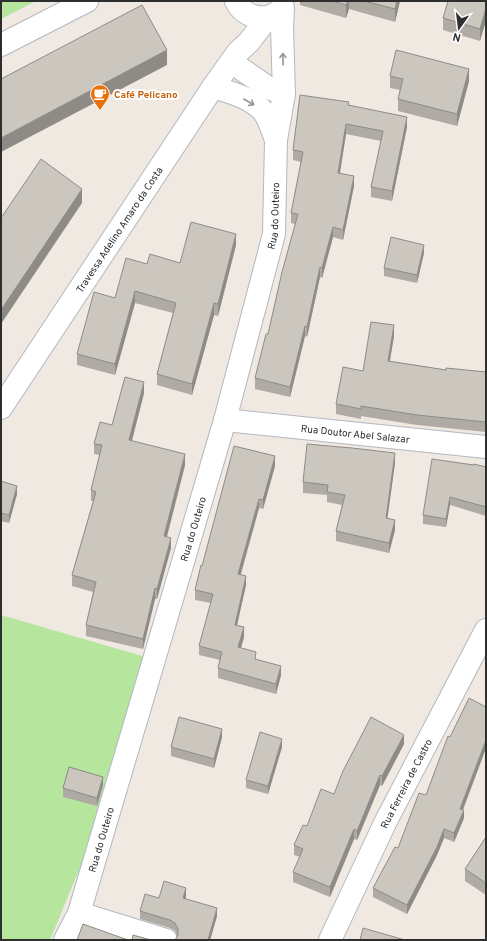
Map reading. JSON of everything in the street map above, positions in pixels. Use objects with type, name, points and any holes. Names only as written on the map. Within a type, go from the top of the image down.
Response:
[{"type":"street","points":[[1,45],[87,1]]},
{"type":"street","name":"Travessa Adelino Amaro da Costa","points":[[239,6],[250,15],[259,18],[279,8]]},
{"type":"street","name":"Travessa Adelino Amaro da Costa","points":[[235,57],[241,35],[239,6]]},
{"type":"street","name":"Travessa Adelino Amaro da Costa","points":[[1,408],[213,87],[235,57],[279,8]]},
{"type":"street","name":"Rua do Outeiro","points":[[65,940],[79,912],[225,420],[274,234],[276,140],[284,94],[282,29],[279,8]]},
{"type":"street","points":[[235,57],[269,88],[284,94]]},
{"type":"street","name":"Rua do Outeiro","points":[[213,87],[251,102],[264,112],[276,140]]},
{"type":"street","name":"Rua Doutor Abel Salazar","points":[[225,420],[486,447]]},
{"type":"street","name":"Rua Ferreira de Castro","points":[[330,940],[386,821],[486,630]]},
{"type":"street","points":[[79,912],[166,940]]},
{"type":"green space","points":[[1,1],[36,1],[1,19]]},
{"type":"green space","points":[[1,615],[149,658],[81,865],[50,940],[1,940]]},
{"type":"building","points":[[332,1],[348,1],[346,5]]},
{"type":"building","points":[[364,1],[397,1],[395,9]]},
{"type":"building","points":[[448,1],[486,1],[486,8],[480,29],[443,18]]},
{"type":"building","points":[[142,5],[167,50],[1,138],[1,79]]},
{"type":"building","points":[[396,50],[469,69],[457,114],[398,99],[403,79],[390,76]]},
{"type":"building","points":[[300,95],[349,102],[348,105],[407,117],[392,191],[371,187],[383,131],[346,124],[338,173],[354,176],[343,230],[333,227],[322,268],[320,267],[307,327],[305,326],[290,387],[255,378],[266,334],[268,334],[282,272],[298,214],[291,213],[303,152],[293,150]]},
{"type":"building","points":[[41,159],[82,189],[1,310],[1,218]]},
{"type":"building","points":[[191,222],[236,234],[218,304],[214,303],[192,384],[157,374],[176,303],[135,291],[115,364],[77,354],[94,292],[115,298],[126,258],[147,264],[150,254],[180,263]]},
{"type":"building","points":[[391,237],[424,245],[417,275],[384,268]]},
{"type":"building","points":[[371,322],[394,325],[388,361],[446,370],[446,368],[486,372],[486,422],[417,415],[361,406],[361,409],[336,404],[343,367],[363,371]]},
{"type":"building","points":[[125,377],[144,382],[129,440],[185,454],[164,536],[171,538],[157,589],[155,588],[143,639],[86,625],[96,582],[72,575],[96,492],[91,490],[102,445],[94,444],[100,422],[112,425]]},
{"type":"building","points":[[307,444],[395,453],[386,518],[395,520],[389,543],[336,531],[345,495],[327,492],[328,485],[303,482]]},
{"type":"building","points":[[234,446],[275,456],[263,500],[259,499],[238,574],[246,576],[235,625],[244,627],[238,647],[256,652],[255,659],[281,666],[276,684],[218,668],[222,652],[199,646],[213,594],[195,590]]},
{"type":"building","points":[[432,459],[474,464],[486,467],[486,507],[450,497],[446,519],[423,515]]},
{"type":"building","points":[[1,481],[17,486],[9,515],[1,513]]},
{"type":"building","points":[[469,698],[486,707],[486,740],[460,809],[464,810],[454,833],[444,829],[437,847],[407,905],[373,888],[395,847],[398,848],[419,793],[426,795],[448,736],[450,737]]},
{"type":"building","points":[[179,717],[222,729],[214,759],[171,747]]},
{"type":"building","points":[[371,717],[404,735],[382,776],[380,775],[357,831],[354,829],[330,887],[293,872],[303,849],[294,845],[303,825],[307,826],[321,789],[334,794],[343,771]]},
{"type":"building","points":[[260,732],[282,739],[268,786],[246,780]]},
{"type":"building","points":[[69,767],[103,777],[97,798],[63,788]]},
{"type":"building","points":[[486,837],[486,883],[465,869]]},
{"type":"building","points":[[164,881],[186,888],[183,898],[217,908],[208,940],[175,940],[178,935],[178,929],[175,923],[170,920],[140,911],[145,894],[159,898]]},
{"type":"building","points":[[83,924],[128,940],[77,940]]},
{"type":"building","points":[[363,928],[405,940],[360,940]]},
{"type":"building","points":[[133,935],[151,940],[132,940]]},
{"type":"place","name":"Café Pelicano","points":[[100,111]]}]
